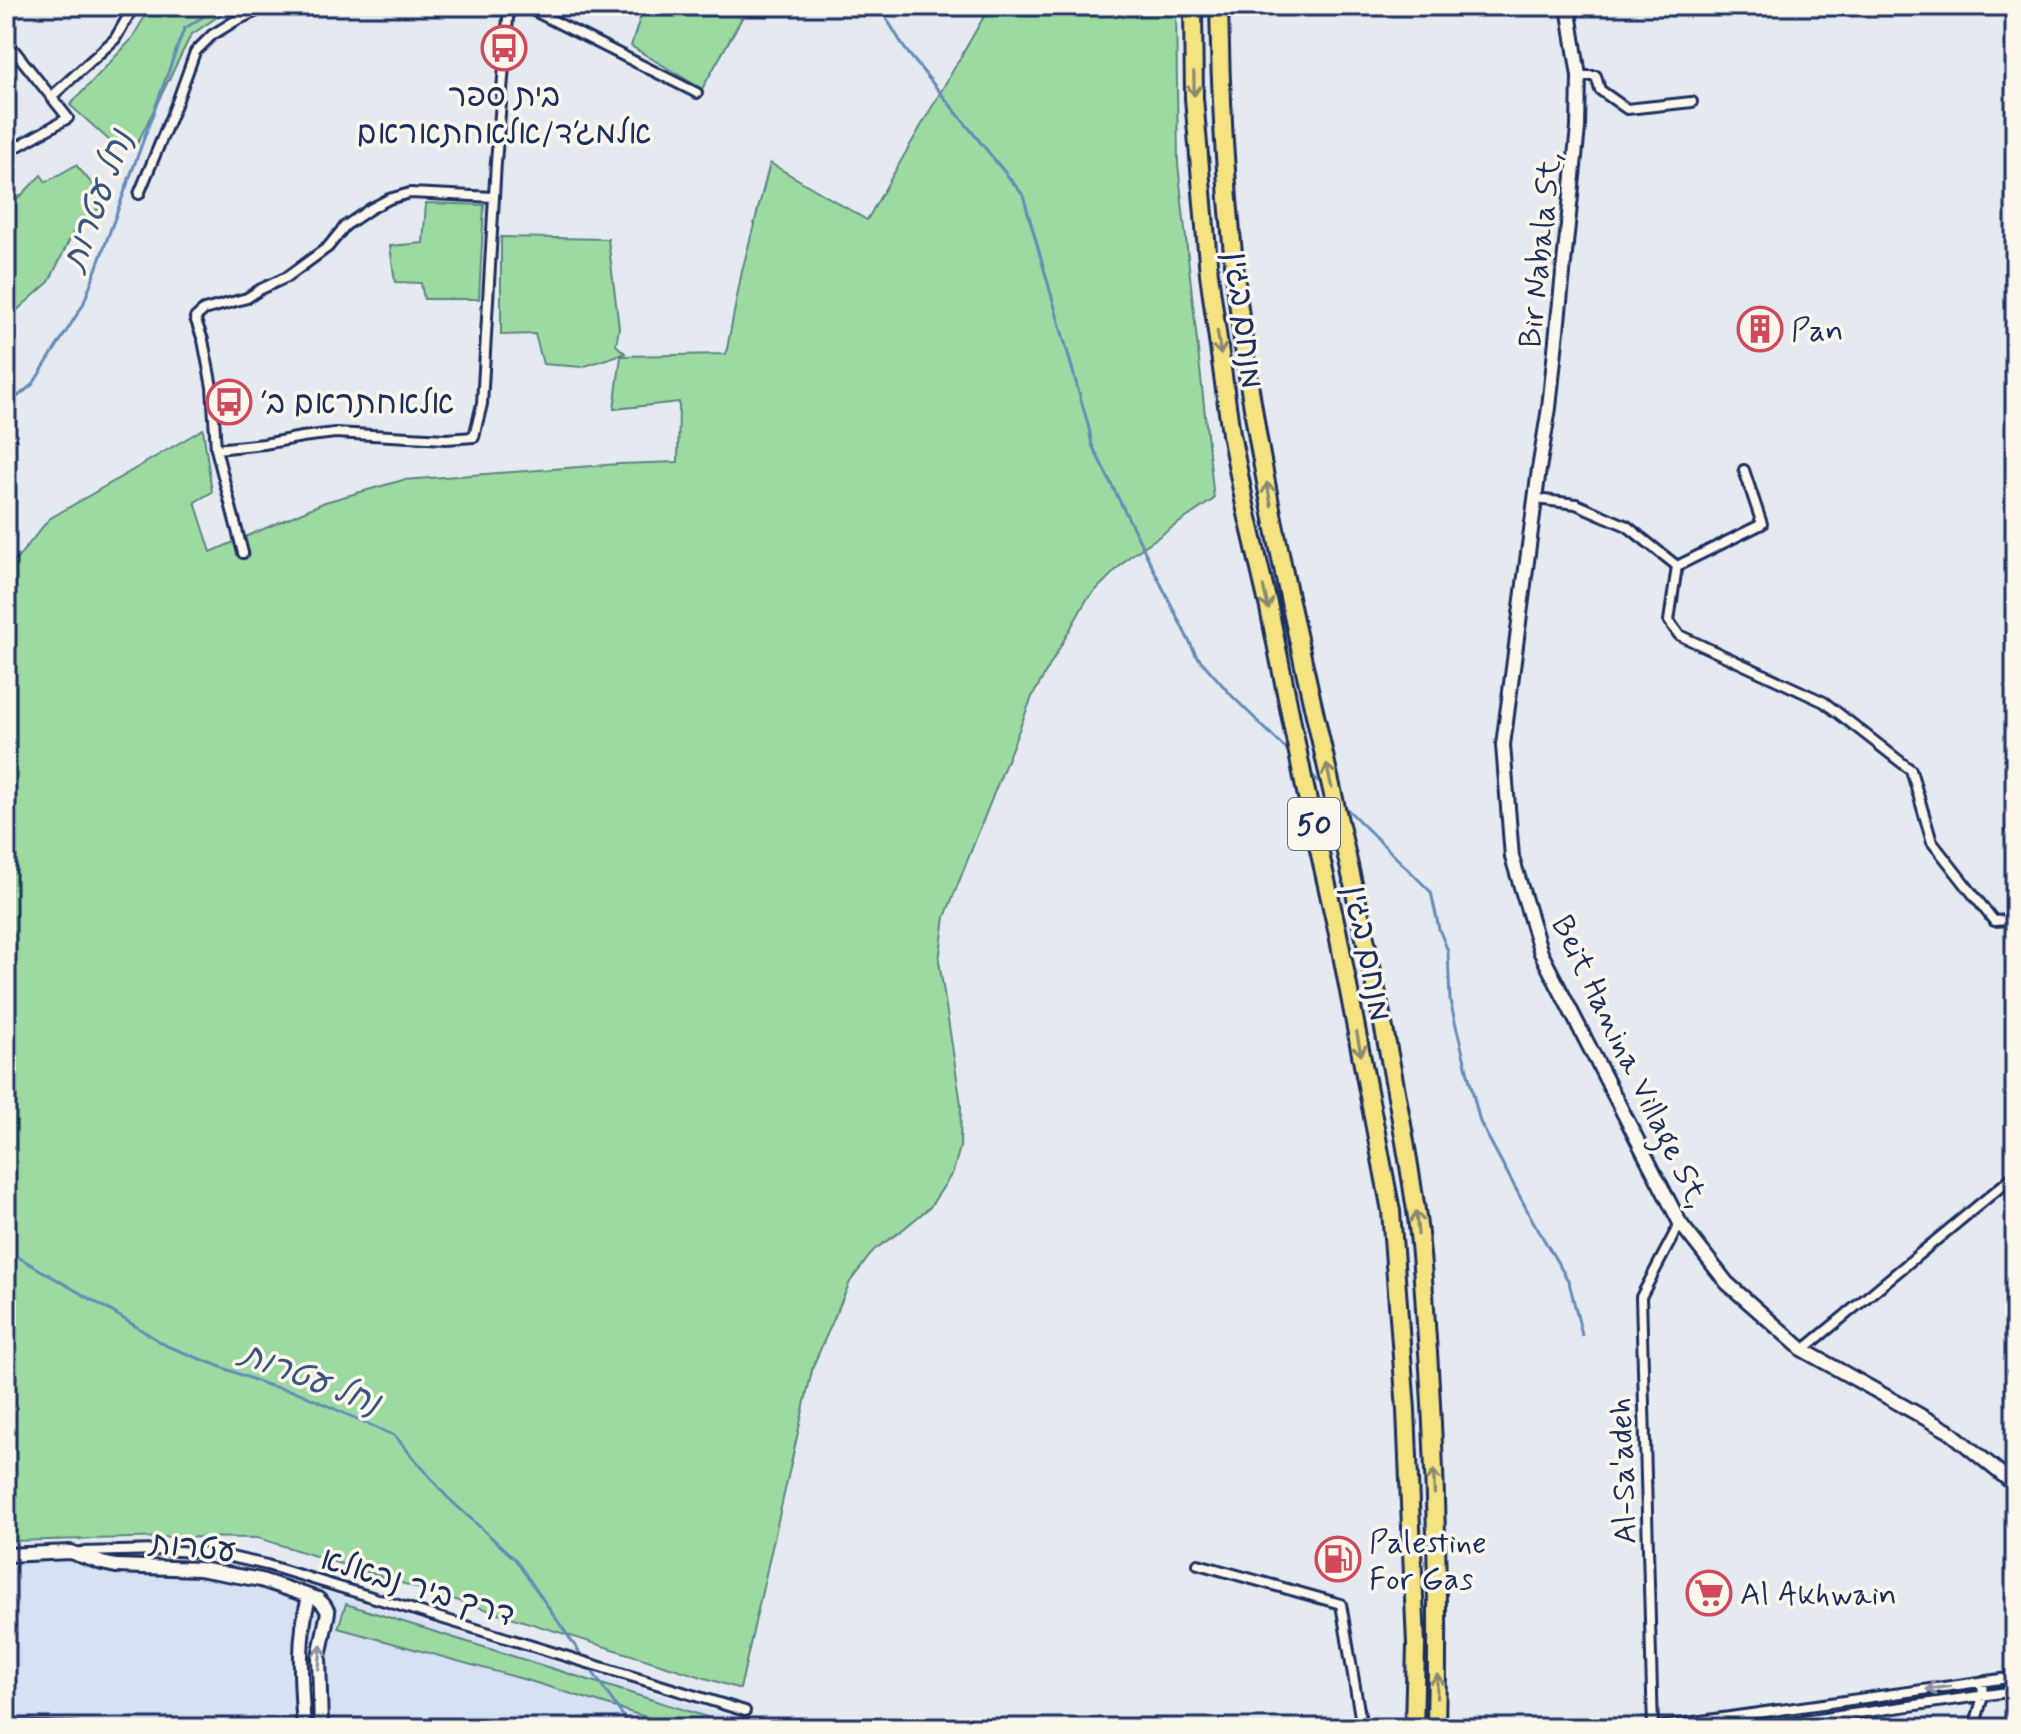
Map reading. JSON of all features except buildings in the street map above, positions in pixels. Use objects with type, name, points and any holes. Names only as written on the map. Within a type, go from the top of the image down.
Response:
[{"type":"highway","name":"מנחם בגין","points":[[1193,6],[1194,98],[1206,243],[1231,434],[1338,934],[1391,1211],[1406,1410],[1416,1645],[1414,1728]]},
{"type":"highway","name":"מנחם בגין","points":[[1219,6],[1226,176],[1257,432],[1290,600],[1367,945],[1416,1208],[1432,1408],[1438,1644],[1436,1728]]},
{"type":"street","points":[[51,97],[115,39],[134,6]]},
{"type":"street","points":[[139,194],[195,52],[212,35],[268,6]]},
{"type":"street","points":[[216,449],[335,433],[446,439],[474,437],[482,404],[509,6]]},
{"type":"street","points":[[524,6],[697,93]]},
{"type":"street","name":"Bir Nabala St,","points":[[1536,499],[1549,408],[1578,128],[1579,76],[1568,6]]},
{"type":"street","points":[[6,40],[68,118],[6,153]]},
{"type":"street","points":[[1579,76],[1596,76],[1600,90],[1627,109],[1692,102]]},
{"type":"street","points":[[243,553],[216,449],[212,387],[203,340],[195,318],[204,310],[247,298],[287,277],[328,247],[345,226],[389,199],[410,193],[494,197]]},
{"type":"street","points":[[1677,566],[1762,524],[1744,470]]},
{"type":"street","points":[[1536,499],[1576,504],[1627,526],[1677,566]]},
{"type":"street","name":"Beit Hanina Village St,","points":[[1536,499],[1503,745],[1512,857],[1541,953],[1680,1223],[1727,1283],[1803,1350],[1950,1432],[2015,1485]]},
{"type":"street","points":[[1677,566],[1669,621],[1679,635],[1824,702],[1911,770],[1932,842],[1994,921],[2009,920],[2015,913]]},
{"type":"street","points":[[1803,1350],[2015,1175]]},
{"type":"street","name":"Al-Sa'adeh","points":[[1652,1728],[1641,1297],[1680,1223]]},
{"type":"street","name":"דרך ביר נבאלא","points":[[70,1552],[159,1550],[213,1553],[267,1565],[745,1711]]},
{"type":"street","points":[[6,1555],[70,1552]]},
{"type":"street","name":"עטרות","points":[[70,1552],[116,1566],[199,1569],[261,1580],[309,1597]]},
{"type":"street","points":[[1198,1564],[1341,1604],[1362,1728]]},
{"type":"street","points":[[304,1728],[301,1683],[304,1617],[309,1597],[318,1599],[328,1612],[319,1657],[321,1728]]},
{"type":"street","points":[[1652,1728],[2015,1677]]},
{"type":"street","points":[[1974,1728],[1983,1696],[1982,1682]]},
{"type":"street","points":[[1754,1728],[2015,1691]]},
{"type":"street","points":[[6,1726],[76,1728]]},
{"type":"shaded area","points":[[220,1559],[762,1728],[6,1728],[6,1563]]},
{"type":"green space","points":[[151,6],[233,6],[191,35],[134,150],[110,141],[70,105],[131,40]]},
{"type":"green space","points":[[644,6],[742,6],[747,9],[702,89],[631,46]]},
{"type":"green space","points":[[990,6],[1176,6],[1178,164],[1214,499],[1129,557],[1087,599],[1032,697],[945,917],[939,961],[961,1104],[960,1147],[953,1172],[930,1207],[874,1250],[850,1282],[813,1366],[740,1689],[258,1538],[6,1541],[6,572],[49,519],[203,429],[212,492],[195,502],[211,552],[325,502],[403,480],[678,462],[679,402],[614,409],[621,356],[726,354],[742,271],[770,163],[867,220]]},
{"type":"green space","points":[[76,165],[94,186],[99,209],[79,220],[49,282],[6,320],[6,273],[12,268],[6,258],[6,211],[41,175],[46,182]]},
{"type":"green space","points":[[426,203],[484,205],[479,299],[424,299],[421,283],[395,282],[390,246],[423,243]]},
{"type":"green space","points":[[501,237],[608,239],[619,328],[616,345],[625,353],[582,367],[543,364],[535,334],[501,335]]},
{"type":"green space","points":[[346,1604],[742,1728],[681,1728],[530,1681],[338,1628]]},
{"type":"waterway","name":"נחל עטרות","points":[[6,406],[33,384],[83,305],[184,29],[219,6]]},
{"type":"waterway","points":[[879,6],[905,49],[1023,195],[1092,445],[1196,655],[1232,696],[1293,756]]},
{"type":"waterway","points":[[1309,772],[1324,787]]},
{"type":"waterway","points":[[1344,806],[1431,892],[1439,929],[1448,951],[1450,1001],[1480,1122],[1569,1282],[1582,1335]]},
{"type":"waterway","name":"נחל עטרות","points":[[6,1250],[167,1346],[267,1385],[297,1392],[395,1436],[447,1497],[515,1559],[584,1659]]},
{"type":"waterway","name":"נחל עטרות","points":[[588,1665],[631,1728]]},
{"type":"place","name":"בית ספר אלמג׳ד/אלאחתאראם","points":[[504,48]]},
{"type":"place","name":"Pan","points":[[1760,329]]},
{"type":"place","name":"אלאחתראם ב׳","points":[[229,402]]},
{"type":"place","name":"Palestine For Gas","points":[[1338,1559]]},
{"type":"place","name":"Al Akhwain","points":[[1709,1593]]}]
